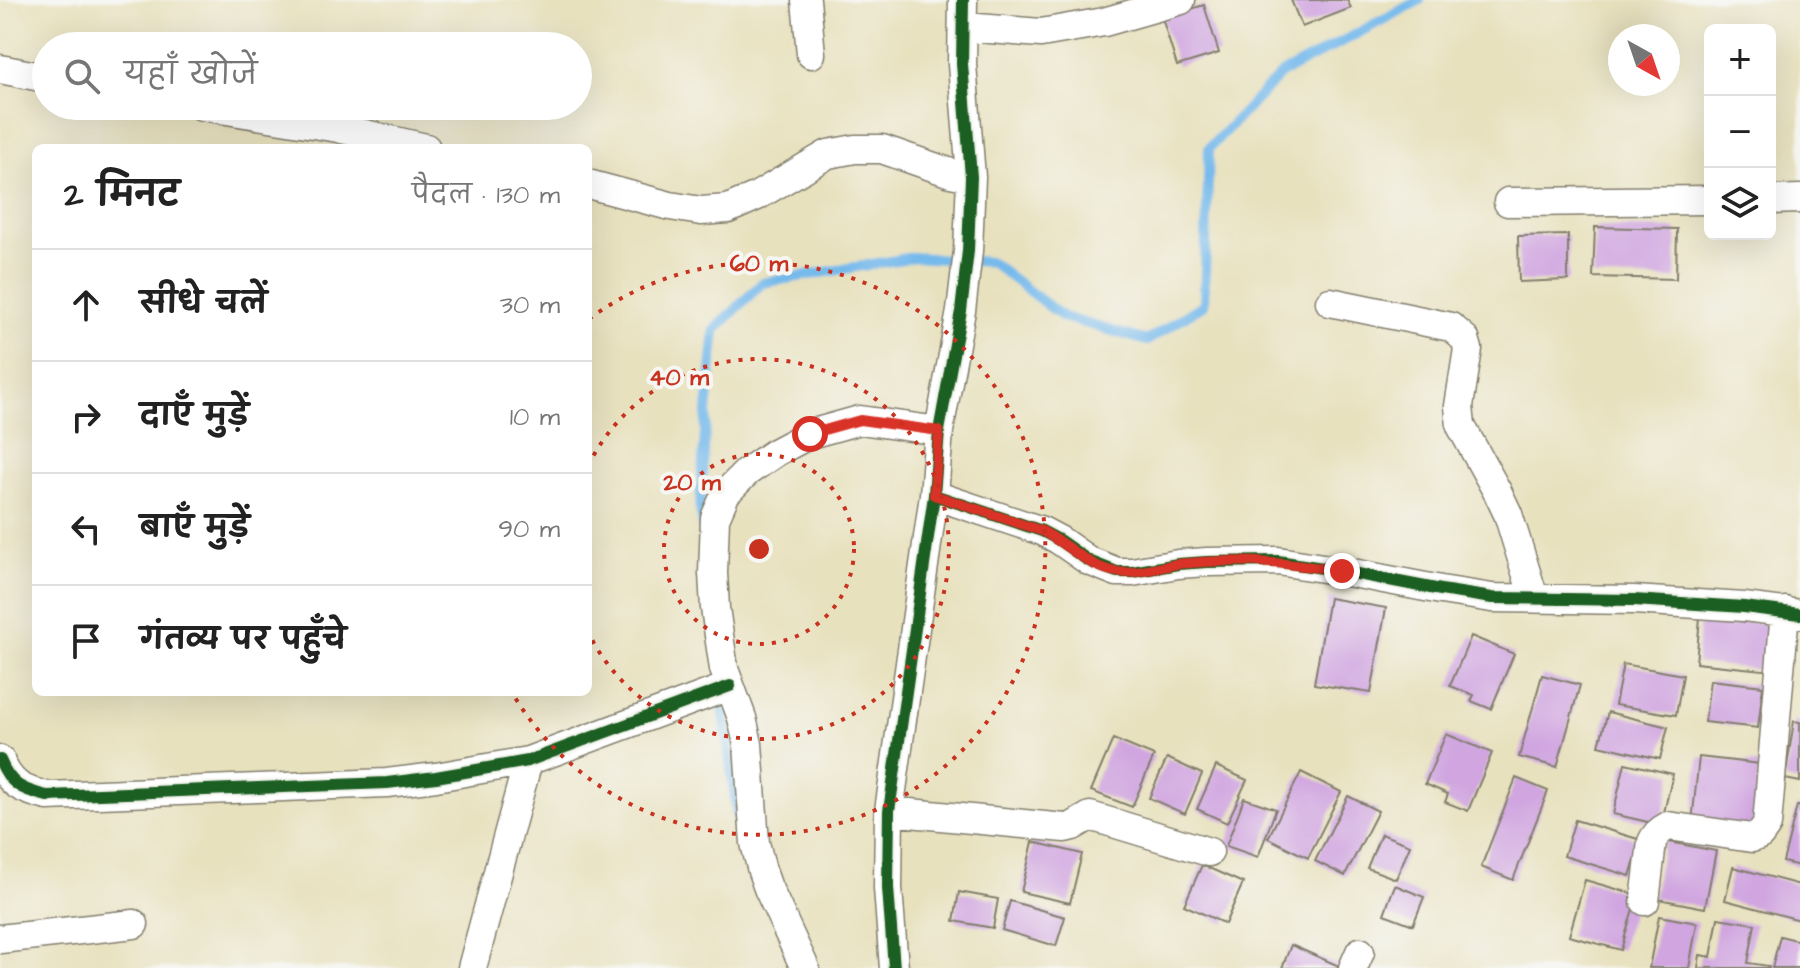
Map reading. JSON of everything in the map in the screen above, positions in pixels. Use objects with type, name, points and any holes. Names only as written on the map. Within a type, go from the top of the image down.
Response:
[{"type":"street","points":[[806,0],[811,54]]},
{"type":"street","points":[[894,968],[888,888],[889,811],[934,495],[939,431],[961,311],[968,251],[971,177],[962,64],[963,13],[1041,33],[1104,22],[1181,0]]},
{"type":"street","points":[[0,70],[32,76]]},
{"type":"street","points":[[289,120],[408,144]]},
{"type":"street","points":[[592,185],[670,206],[701,211],[728,209],[757,196],[828,154],[855,149],[882,149],[971,177]]},
{"type":"street","points":[[1776,200],[1800,199]]},
{"type":"street","points":[[1508,202],[1704,200]]},
{"type":"street","points":[[1330,302],[1451,327],[1465,339],[1468,349],[1459,406],[1461,426],[1508,514],[1534,598]]},
{"type":"street","points":[[805,968],[762,871],[755,843],[748,744],[742,718],[727,687],[721,656],[713,573],[715,518],[726,493],[747,472],[810,434],[860,420],[939,431]]},
{"type":"street","points":[[934,495],[1042,531],[1089,561],[1117,572],[1207,562],[1278,561],[1492,598],[1634,600],[1792,613],[1767,825],[1760,835],[1752,838],[1668,826],[1661,830],[1652,842],[1645,901]]},
{"type":"street","points":[[0,760],[5,773],[14,783],[28,792],[47,796],[387,783],[528,761],[727,687]]},
{"type":"street","points":[[472,968],[528,761]]},
{"type":"street","points":[[889,811],[1065,828],[1090,816],[1209,852]]},
{"type":"street","points":[[0,939],[134,924]]},
{"type":"building","points":[[1291,0],[1347,0],[1351,8],[1302,27]]},
{"type":"building","points":[[1204,5],[1219,53],[1177,66],[1162,18]]},
{"type":"building","points":[[1595,227],[1677,229],[1676,279],[1593,277]]},
{"type":"building","points":[[1568,235],[1568,280],[1519,282],[1518,236]]},
{"type":"building","points":[[1329,598],[1386,608],[1371,693],[1314,684]]},
{"type":"building","points":[[1700,617],[1777,625],[1772,671],[1696,663]]},
{"type":"building","points":[[1471,636],[1514,654],[1491,709],[1471,701],[1474,695],[1450,686]]},
{"type":"building","points":[[1623,664],[1683,675],[1676,715],[1615,705]]},
{"type":"building","points":[[1542,675],[1580,685],[1557,767],[1519,757]]},
{"type":"building","points":[[1710,680],[1763,686],[1758,728],[1705,722]]},
{"type":"building","points":[[1608,712],[1668,727],[1660,759],[1599,745]]},
{"type":"building","points":[[1794,721],[1800,722],[1800,782],[1785,779]]},
{"type":"building","points":[[1446,734],[1492,753],[1468,811],[1445,802],[1448,794],[1425,784]]},
{"type":"building","points":[[1113,739],[1154,756],[1132,807],[1091,791]]},
{"type":"building","points":[[1699,757],[1760,764],[1752,829],[1692,822]]},
{"type":"building","points":[[1167,758],[1202,774],[1185,814],[1149,798]]},
{"type":"building","points":[[1625,763],[1673,774],[1661,825],[1613,814]]},
{"type":"building","points":[[1216,766],[1247,780],[1227,823],[1197,809]]},
{"type":"building","points":[[1301,772],[1341,792],[1308,858],[1268,838]]},
{"type":"building","points":[[1516,778],[1548,791],[1513,880],[1481,867]]},
{"type":"building","points":[[1348,796],[1378,811],[1345,876],[1315,861]]},
{"type":"building","points":[[1244,798],[1276,809],[1258,857],[1226,846]]},
{"type":"building","points":[[1797,806],[1800,806],[1800,866],[1783,862]]},
{"type":"building","points":[[1575,820],[1641,840],[1630,876],[1564,856]]},
{"type":"building","points":[[1381,834],[1410,845],[1396,879],[1367,868]]},
{"type":"building","points":[[1664,841],[1716,851],[1705,908],[1653,898]]},
{"type":"building","points":[[1033,842],[1082,854],[1070,903],[1021,892]]},
{"type":"building","points":[[1202,865],[1243,883],[1225,924],[1184,905]]},
{"type":"building","points":[[1733,867],[1800,885],[1800,920],[1725,900]]},
{"type":"building","points":[[1585,880],[1637,895],[1621,950],[1569,936]]},
{"type":"building","points":[[1395,885],[1424,897],[1413,925],[1384,914]]},
{"type":"building","points":[[959,892],[998,899],[993,928],[954,921]]},
{"type":"building","points":[[1010,901],[1065,917],[1056,946],[1002,930]]},
{"type":"building","points":[[1659,916],[1697,923],[1689,968],[1649,968]]},
{"type":"building","points":[[1718,918],[1755,924],[1748,963],[1769,968],[1698,968],[1700,955],[1711,957]]},
{"type":"building","points":[[1780,936],[1800,941],[1800,968],[1772,968]]},
{"type":"building","points":[[1291,945],[1339,966],[1282,968]]},
{"type":"waterway","points":[[703,527],[700,507],[715,330],[762,283],[914,257],[991,262],[1063,317],[1147,341],[1204,304],[1209,148],[1281,74],[1420,0]]},
{"type":"waterway","points":[[722,698],[739,829],[745,843]]},
{"type":"cycle path","points":[[894,968],[888,888],[889,811],[934,495],[939,431],[961,311],[968,251],[971,177],[962,64],[963,0]]},
{"type":"cycle path","points":[[934,495],[1042,531],[1089,561],[1117,572],[1207,562],[1278,561],[1492,598],[1634,600],[1800,614]]},
{"type":"cycle path","points":[[0,760],[18,785],[47,796],[387,783],[528,761],[730,686]]},
{"type":"route","points":[[810,434],[860,420],[939,431],[934,495],[1042,531],[1089,561],[1117,572],[1207,562],[1278,561],[1342,571]]}]
